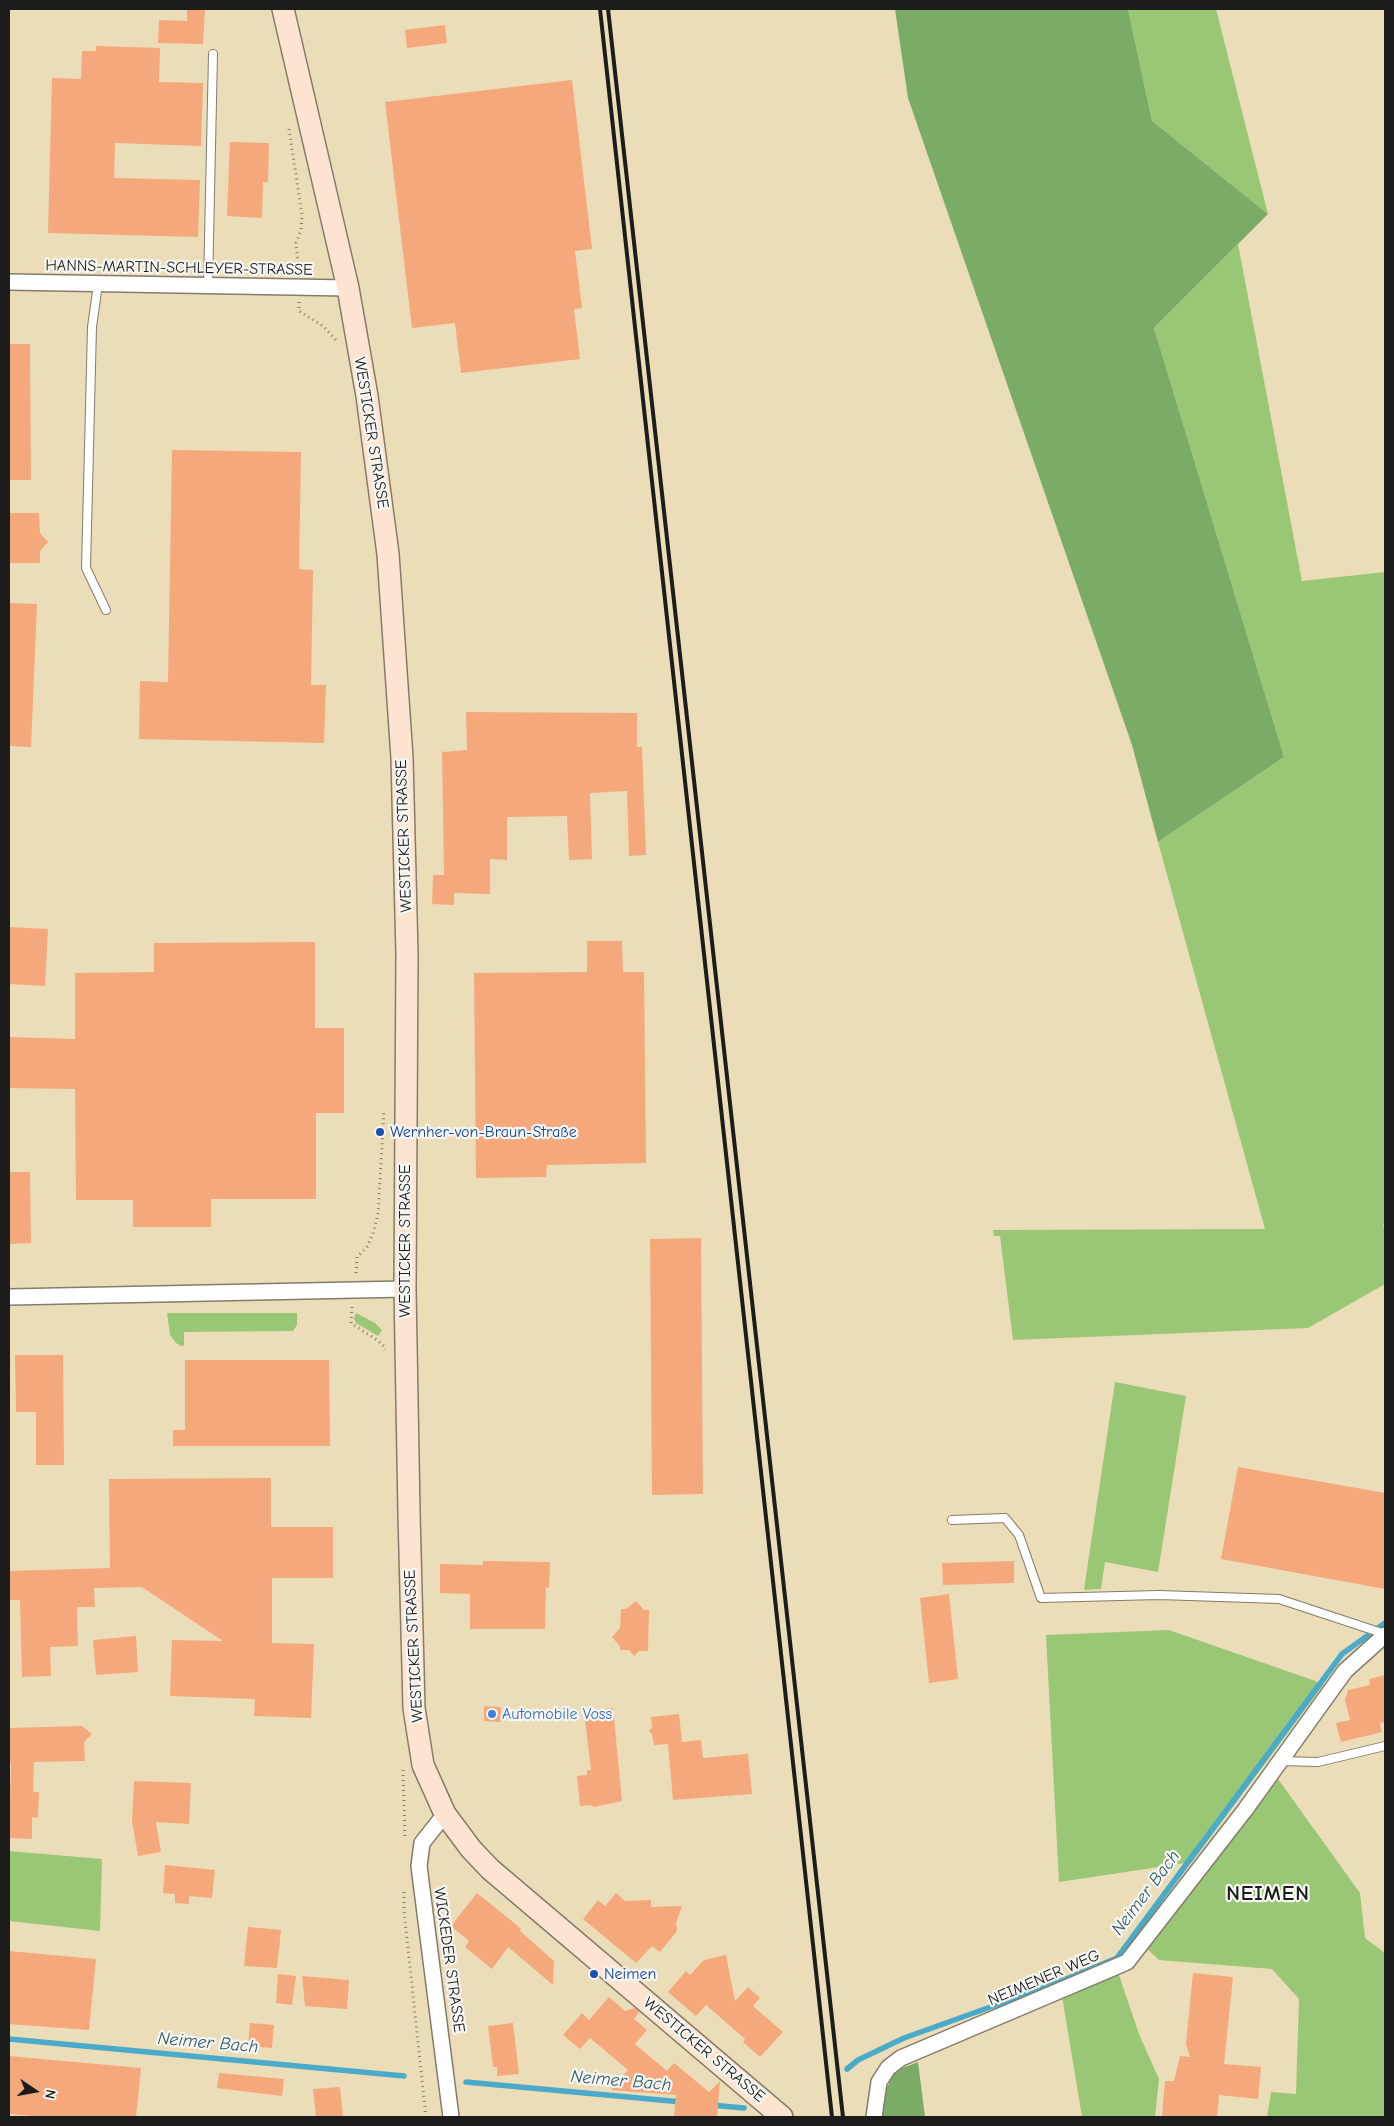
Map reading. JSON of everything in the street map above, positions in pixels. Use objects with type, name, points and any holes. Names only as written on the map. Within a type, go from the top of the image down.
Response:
[{"type":"main road","name":"WESTICKER STRASSE","points":[[283,9],[348,288],[367,396],[384,518],[402,758],[407,954],[404,1290],[414,1708],[424,1765],[445,1814],[471,1849],[490,1868],[782,2117]]},
{"type":"street","name":"HANNS-MARTIN-SCHLEYER-STRASSE","points":[[9,282],[348,288]]},
{"type":"street","points":[[9,1297],[404,1290]]},
{"type":"street","name":"NEIMENER WEG","points":[[874,2117],[880,2082],[888,2068],[901,2058],[1127,1962],[1280,1761],[1345,1671],[1385,1634]]},
{"type":"street","name":"WICKEDER STRASSE","points":[[445,1814],[422,1843],[419,1866],[451,2117]]},
{"type":"lane","points":[[208,286],[213,54]]},
{"type":"lane","points":[[98,284],[92,327],[86,568],[106,610]]},
{"type":"lane","points":[[952,1520],[1005,1518],[1019,1534],[1041,1598],[1159,1595],[1280,1599],[1385,1634]]},
{"type":"lane","points":[[1280,1761],[1318,1762],[1385,1746]]},
{"type":"path","points":[[288,126],[302,215],[302,230],[296,243],[300,288],[299,311],[323,326],[333,335],[339,346]]},
{"type":"path","points":[[384,1102],[378,1214],[374,1234],[367,1247],[357,1257],[350,1323],[384,1346],[386,1358]]},
{"type":"green space","points":[[895,9],[1128,9],[1152,121],[1268,214],[1154,328],[1284,757],[1158,842],[1132,745],[908,98]]},
{"type":"green space","points":[[1128,9],[1216,9],[1268,214],[1152,121]]},
{"type":"green space","points":[[1238,244],[1302,581],[1385,572],[1385,1223],[1383,1225],[1385,1230],[1385,1284],[1308,1328],[1013,1340],[1000,1236],[994,1236],[993,1230],[1265,1229],[1158,842],[1284,757],[1154,328]]},
{"type":"green space","points":[[167,1313],[297,1313],[297,1325],[293,1331],[184,1332],[184,1346],[181,1346],[170,1335]]},
{"type":"green space","points":[[356,1313],[375,1323],[382,1330],[378,1336],[356,1323],[354,1319]]},
{"type":"green space","points":[[1115,1382],[1186,1396],[1158,1572],[1105,1562],[1101,1589],[1084,1590]]},
{"type":"green space","points":[[1169,1630],[1324,1684],[1192,1862],[1059,1882],[1046,1635]]},
{"type":"green space","points":[[1273,1772],[1360,1893],[1365,1938],[1385,1953],[1385,2117],[1267,2117],[1271,2092],[1296,2094],[1299,1999],[1272,1969],[1159,1960],[1143,1945]]},
{"type":"green space","points":[[9,1851],[102,1859],[100,1931],[9,1921]]},
{"type":"green space","points":[[1118,1972],[1139,2034],[1159,2079],[1155,2117],[1082,2117],[1062,1996]]},
{"type":"green space","points":[[918,2062],[925,2117],[882,2117],[881,2100],[895,2071]]},
{"type":"building","points":[[187,9],[205,9],[203,44],[158,43],[159,20],[187,21]]},
{"type":"building","points":[[445,25],[447,43],[407,48],[405,30]]},
{"type":"building","points":[[96,46],[160,48],[159,82],[203,83],[201,146],[115,143],[114,178],[200,180],[198,237],[48,233],[52,78],[81,79],[82,51],[96,51]]},
{"type":"building","points":[[572,80],[592,249],[575,251],[582,308],[574,309],[580,359],[461,373],[455,323],[412,328],[385,102]]},
{"type":"building","points":[[230,142],[269,143],[268,182],[263,182],[262,218],[227,216]]},
{"type":"building","points":[[9,344],[30,344],[31,480],[9,480]]},
{"type":"building","points":[[172,450],[301,452],[299,569],[313,570],[311,685],[326,685],[324,743],[139,739],[140,681],[168,682]]},
{"type":"building","points":[[10,513],[39,513],[40,533],[48,542],[40,551],[40,563],[9,563]]},
{"type":"building","points":[[9,603],[37,604],[31,747],[9,746]]},
{"type":"building","points":[[466,712],[637,713],[637,747],[642,747],[646,855],[629,856],[627,791],[590,793],[592,859],[569,860],[567,816],[507,817],[507,860],[490,859],[490,894],[454,893],[454,905],[432,904],[433,875],[444,875],[442,752],[467,750]]},
{"type":"building","points":[[9,927],[48,929],[45,986],[9,984]]},
{"type":"building","points":[[587,941],[622,941],[623,972],[644,972],[646,1163],[547,1165],[546,1177],[476,1178],[474,973],[587,972]]},
{"type":"building","points":[[315,942],[315,1028],[344,1028],[344,1113],[316,1113],[316,1199],[211,1199],[211,1227],[133,1227],[133,1200],[76,1200],[75,1089],[9,1088],[9,1037],[75,1039],[75,973],[154,972],[154,943]]},
{"type":"building","points":[[9,1172],[30,1172],[31,1243],[9,1244]]},
{"type":"building","points":[[701,1238],[703,1494],[652,1495],[650,1239]]},
{"type":"building","points":[[15,1355],[63,1355],[64,1465],[36,1465],[36,1412],[16,1412]]},
{"type":"building","points":[[185,1360],[329,1360],[330,1446],[173,1446],[173,1430],[185,1430]]},
{"type":"building","points":[[1238,1467],[1385,1493],[1385,1589],[1221,1559]]},
{"type":"building","points":[[271,1478],[271,1527],[333,1527],[333,1578],[272,1578],[272,1643],[314,1644],[311,1718],[254,1716],[255,1699],[170,1696],[172,1640],[223,1641],[142,1587],[94,1588],[95,1607],[77,1607],[78,1646],[50,1647],[51,1676],[22,1677],[20,1600],[9,1600],[9,1571],[110,1568],[109,1479]]},
{"type":"building","points":[[483,1561],[550,1562],[549,1588],[546,1587],[545,1629],[470,1629],[470,1594],[440,1593],[440,1564],[483,1565]]},
{"type":"building","points":[[1014,1561],[1014,1583],[943,1585],[942,1563]]},
{"type":"building","points":[[949,1594],[958,1679],[929,1683],[920,1598]]},
{"type":"building","points":[[636,1601],[644,1610],[649,1610],[648,1651],[639,1651],[634,1656],[629,1650],[620,1650],[620,1646],[612,1637],[620,1628],[621,1609],[626,1609]]},
{"type":"building","points":[[136,1636],[138,1672],[96,1675],[93,1640]]},
{"type":"building","points":[[1385,1675],[1385,1722],[1380,1723],[1377,1710],[1382,1732],[1341,1742],[1336,1723],[1350,1720],[1345,1700],[1348,1690],[1370,1685],[1369,1679]]},
{"type":"building","points":[[484,1706],[501,1707],[501,1722],[484,1721]]},
{"type":"building","points":[[613,1708],[622,1801],[594,1807],[591,1805],[580,1806],[577,1776],[587,1775],[587,1770],[591,1770],[584,1711]]},
{"type":"building","points":[[679,1714],[682,1742],[701,1740],[703,1758],[748,1754],[752,1794],[673,1800],[668,1744],[654,1745],[652,1734],[649,1731],[652,1728],[651,1717]]},
{"type":"building","points":[[82,1726],[92,1734],[84,1742],[85,1761],[34,1762],[33,1792],[39,1792],[38,1818],[32,1817],[32,1839],[9,1838],[11,1763],[9,1763],[9,1728]]},
{"type":"building","points":[[134,1781],[191,1783],[189,1824],[156,1822],[161,1852],[138,1856],[132,1821]]},
{"type":"building","points":[[165,1865],[215,1870],[212,1898],[189,1896],[189,1904],[175,1903],[175,1894],[163,1893]]},
{"type":"building","points":[[477,1893],[521,1929],[520,1931],[554,1961],[553,1985],[508,1947],[492,1969],[465,1947],[469,1941],[451,1926]]},
{"type":"building","points":[[616,1893],[625,1901],[651,1900],[651,1907],[682,1906],[676,1923],[677,1931],[660,1952],[652,1946],[636,1963],[583,1919],[598,1900],[605,1906]]},
{"type":"building","points":[[248,1927],[281,1930],[277,1968],[244,1966]]},
{"type":"building","points":[[9,1951],[96,1959],[89,2030],[9,2024]]},
{"type":"building","points":[[726,1955],[735,2001],[748,1987],[760,1998],[753,2006],[783,2032],[760,2057],[743,2042],[745,2039],[706,2005],[696,2016],[668,1992],[686,1971],[690,1975],[704,1960]]},
{"type":"building","points":[[1193,1973],[1233,1977],[1224,2064],[1261,2067],[1258,2099],[1219,2095],[1217,2117],[1162,2117],[1165,2081],[1174,2081],[1180,2056],[1190,2057],[1186,2044]]},
{"type":"building","points":[[278,1974],[296,1976],[292,2005],[276,2003]]},
{"type":"building","points":[[302,1976],[349,1980],[347,2009],[305,2006]]},
{"type":"building","points":[[609,1997],[625,2011],[635,2008],[639,2012],[634,2019],[647,2030],[635,2044],[667,2071],[674,2063],[709,2092],[720,2081],[717,2117],[674,2117],[676,2095],[611,2090],[628,2070],[590,2038],[580,2049],[563,2035],[582,2013],[589,2020]]},
{"type":"building","points":[[250,2023],[274,2025],[272,2048],[248,2046]]},
{"type":"building","points":[[513,2023],[519,2074],[497,2076],[497,2067],[493,2067],[488,2026]]},
{"type":"building","points":[[9,2056],[141,2068],[136,2117],[43,2117],[9,2114]]},
{"type":"building","points":[[219,2073],[284,2079],[282,2096],[217,2088]]},
{"type":"building","points":[[340,2087],[343,2117],[316,2117],[313,2089]]},
{"type":"waterway","name":"Neimer Bach","points":[[847,2069],[858,2060],[904,2038],[1049,1986],[1117,1958],[1342,1654],[1385,1623]]},
{"type":"waterway","name":"Neimer Bach","points":[[9,2039],[404,2076]]},
{"type":"waterway","name":"Neimer Bach","points":[[466,2082],[682,2102]]},
{"type":"waterway","name":"Neimer Bach","points":[[711,2105],[744,2108]]},
{"type":"railway","points":[[600,9],[832,2117]]},
{"type":"railway","points":[[608,9],[843,2117]]},
{"type":"place","name":"Wernher-von-Braun-Straße","points":[[380,1132]]},
{"type":"place","name":"Automobile Voss","points":[[492,1714]]},
{"type":"place","name":"Neimen","points":[[594,1974]]},
{"type":"district","name":"NEIMEN","points":[[1268,1894]]}]
